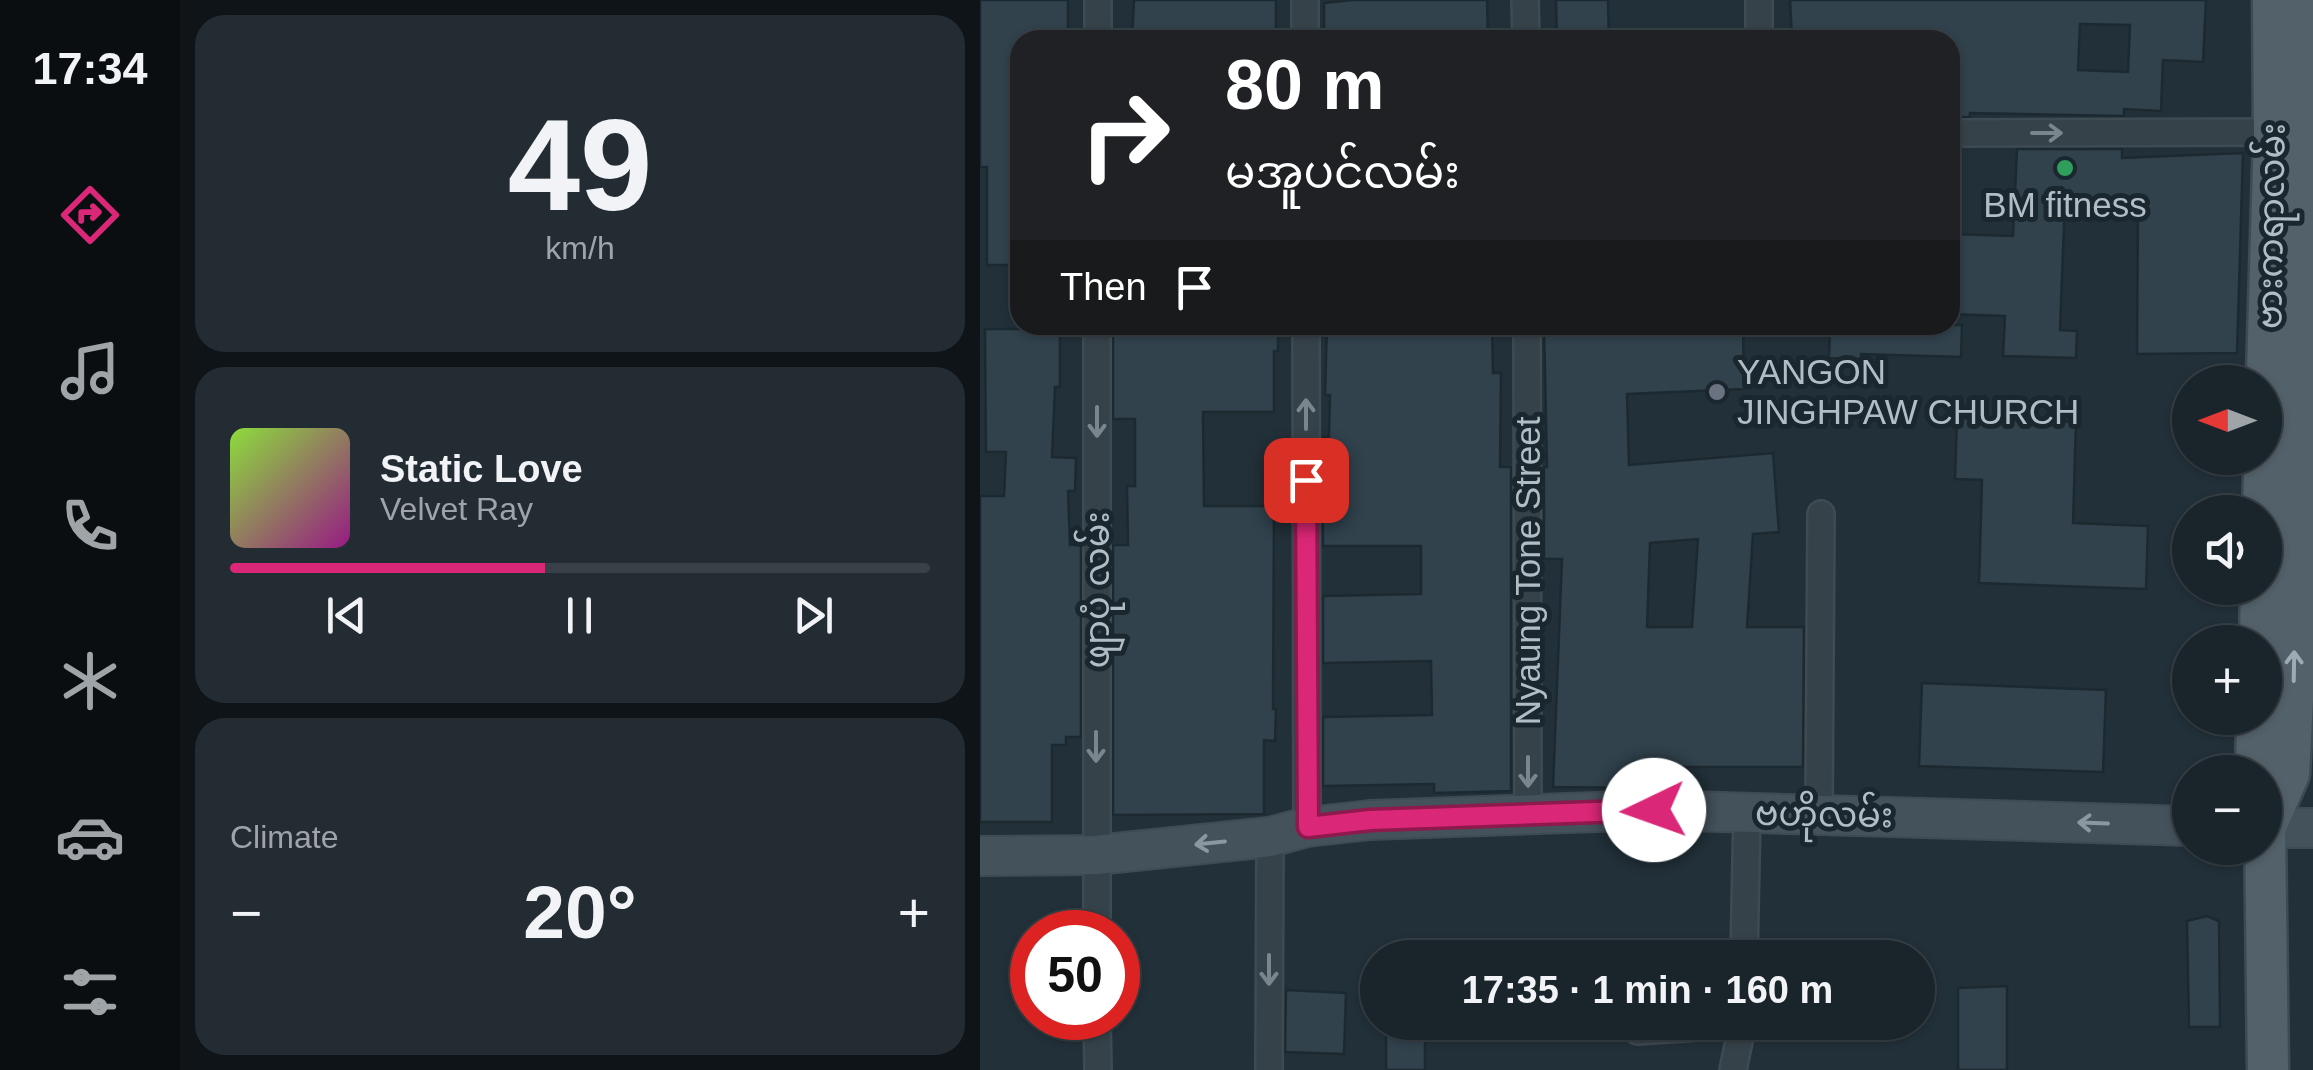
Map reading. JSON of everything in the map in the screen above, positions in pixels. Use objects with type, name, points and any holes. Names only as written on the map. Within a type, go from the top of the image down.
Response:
[{"type":"main road","name":"ဗားကရာလမ်း","points":[[2273,0],[2298,189],[2289,774],[2282,790]]},
{"type":"main road","name":"ဗားကရာလမ်း","points":[[2292,132],[2310,0]]},
{"type":"main road","name":"ဗားကရာလမ်း","points":[[2266,495],[2298,189]]},
{"type":"main road","name":"ဗဟိုလမ်း","points":[[980,856],[1096,855],[1270,837],[1308,827],[1370,820],[1654,810],[2172,825]]},
{"type":"main road","points":[[2282,828],[2313,828]]},
{"type":"main road","name":"ဗားကရာလမ်း","points":[[2265,865],[2268,1070]]},
{"type":"street","points":[[1098,0],[1098,30]]},
{"type":"street","points":[[1305,0],[1305,30]]},
{"type":"street","points":[[1525,0],[1526,30]]},
{"type":"street","points":[[1758,0],[1760,30]]},
{"type":"street","points":[[1960,133],[2292,132]]},
{"type":"street","name":"ဖျာပုံ လမ်း","points":[[1096,910],[1098,335]]},
{"type":"street","points":[[1306,335],[1308,827]]},
{"type":"street","name":"Nyaung Tone Street","points":[[1528,335],[1528,817]]},
{"type":"street","points":[[1819,814],[1821,514]]},
{"type":"street","points":[[1744,940],[1747,813]]},
{"type":"street","points":[[1269,1070],[1270,837]]},
{"type":"street","points":[[1097,1040],[1098,1070]]},
{"type":"street","points":[[1733,1070],[1739,1040]]},
{"type":"building","points":[[980,0],[1068,0],[1068,30],[1010,30],[1010,265],[987,265],[987,167],[980,167]]},
{"type":"building","points":[[1134,0],[1276,0],[1276,30],[1132,30]]},
{"type":"building","points":[[1487,0],[1488,30],[1324,30],[1324,3]]},
{"type":"building","points":[[1556,0],[1608,0],[1609,30],[1557,30]]},
{"type":"building","points":[[1790,0],[2206,0],[2203,62],[2163,60],[2161,111],[2124,109],[2124,116],[1970,113],[1970,117],[1960,117],[1960,30],[1792,30]],"holes":[[[2080,24],[2130,25],[2128,72],[2078,70]]]},
{"type":"building","points":[[2017,149],[2122,149],[2122,158],[2243,153],[2237,353],[2137,354],[2138,202],[2065,199],[2060,330],[2077,331],[2076,358],[2003,356],[2005,316],[1960,314],[1960,234],[2013,236]]},
{"type":"building","points":[[1962,325],[1961,357],[1861,354],[1861,359],[1829,358],[1830,335],[1960,335]]},
{"type":"building","points":[[985,329],[1010,329],[1010,335],[1060,335],[1060,387],[1055,387],[1052,457],[1076,458],[1075,491],[1068,491],[1070,545],[1081,545],[1081,737],[1066,737],[1066,745],[1052,745],[1052,822],[980,822],[980,496],[1004,496],[1006,452],[986,452]]},
{"type":"building","points":[[1113,335],[1278,335],[1278,351],[1274,351],[1274,412],[1203,412],[1204,506],[1274,506],[1275,741],[1264,740],[1264,814],[1113,815],[1113,545],[1128,545],[1127,486],[1135,486],[1135,419],[1113,419]]},
{"type":"building","points":[[1327,335],[1492,335],[1493,373],[1501,373],[1500,467],[1511,467],[1511,791],[1434,793],[1434,784],[1323,786],[1323,717],[1432,715],[1431,661],[1323,663],[1323,596],[1421,594],[1421,546],[1323,546],[1322,437],[1329,437],[1330,395],[1325,395]]},
{"type":"building","points":[[1544,335],[1743,335],[1744,389],[1627,394],[1629,465],[1773,453],[1779,532],[1753,534],[1747,627],[1804,627],[1803,767],[1641,767],[1641,788],[1553,787],[1562,559],[1544,559]],"holes":[[[1698,539],[1692,627],[1647,627],[1650,543]]]},
{"type":"building","points":[[1957,418],[2076,422],[2073,523],[2148,526],[2146,589],[1979,583],[1982,480],[1955,479]]},
{"type":"building","points":[[1922,683],[2106,690],[2103,772],[1919,766]]},
{"type":"building","points":[[2207,916],[2219,921],[2220,1027],[2189,1027],[2187,921]]},
{"type":"building","points":[[2007,986],[2007,1070],[1958,1070],[1958,988]]},
{"type":"building","points":[[1286,990],[1346,993],[1344,1054],[1285,1052]]},
{"type":"building","points":[[1386,1040],[1425,1040],[1425,1070],[1386,1070]]},
{"type":"place","name":"BM fitness","points":[[2065,168]]},
{"type":"place","name":"YANGON JINGHPAW CHURCH","points":[[1717,392]]},
{"type":"route","points":[[1306,480],[1308,827],[1370,820],[1654,810]]}]
